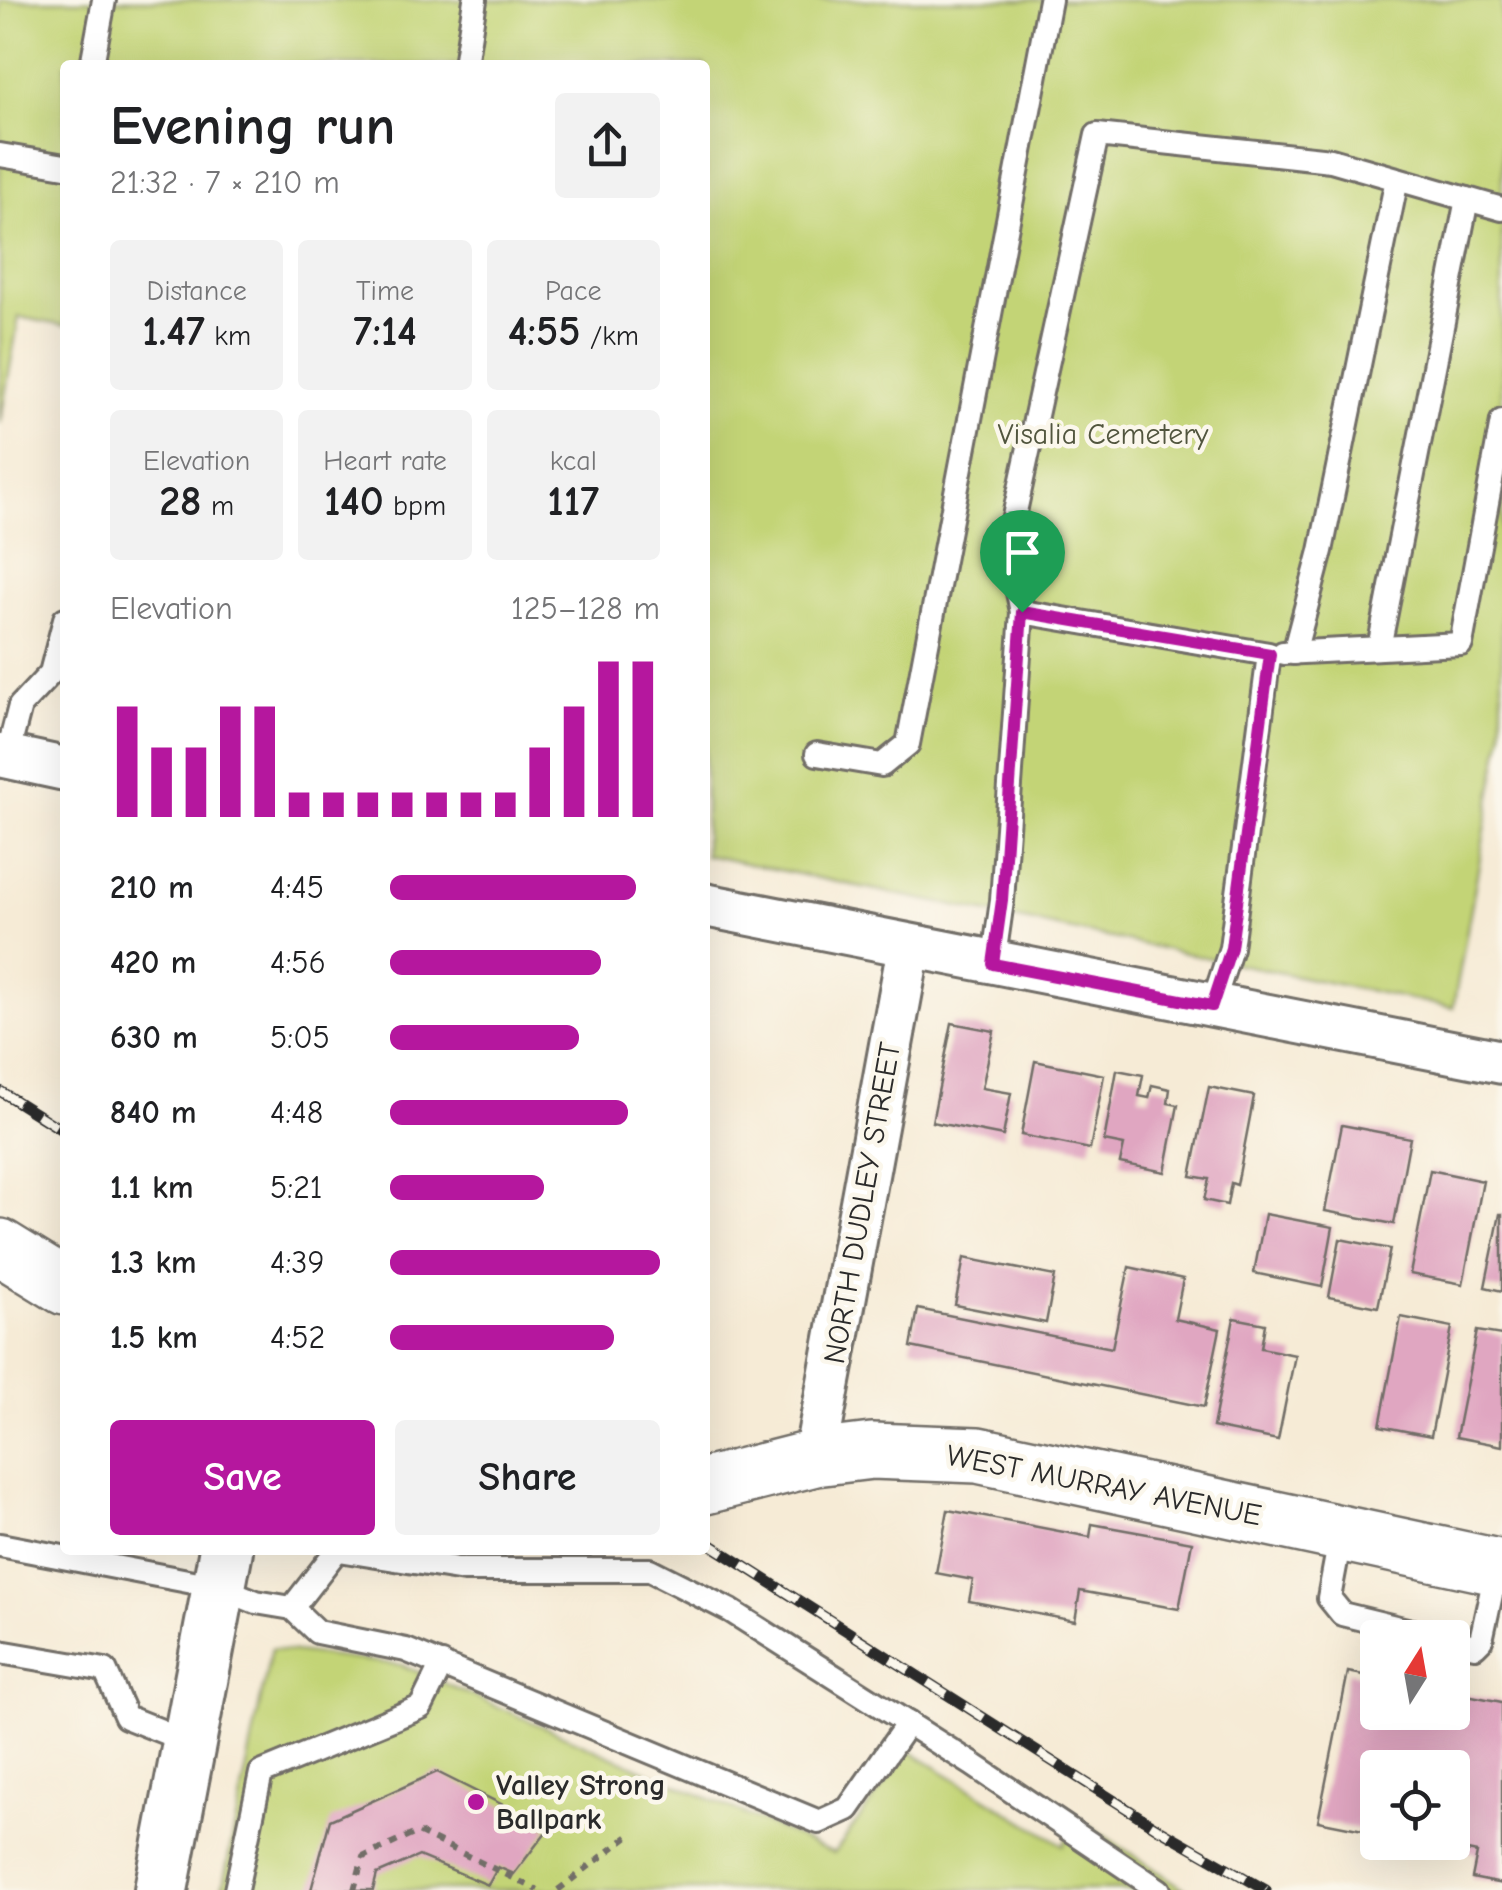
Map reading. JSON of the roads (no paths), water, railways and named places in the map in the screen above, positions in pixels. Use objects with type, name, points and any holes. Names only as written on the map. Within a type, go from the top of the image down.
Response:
[{"type":"main road","points":[[0,1247],[60,1284]]},
{"type":"main road","name":"WEST MURRAY AVENUE","points":[[710,1485],[815,1458],[872,1451],[978,1455],[1500,1568]]},
{"type":"street","points":[[3,756],[60,768]]},
{"type":"street","points":[[710,905],[909,948],[1502,1062]]},
{"type":"street","name":"NORTH DUDLEY STREET","points":[[815,1458],[909,948]]},
{"type":"street","points":[[160,1890],[222,1568]]},
{"type":"lane","points":[[93,60],[104,0]]},
{"type":"lane","points":[[466,60],[475,0]]},
{"type":"lane","points":[[817,754],[882,765],[908,744],[1050,0]]},
{"type":"lane","points":[[993,964],[1002,900],[1022,612],[1008,544],[1097,134],[1331,160],[1502,209]]},
{"type":"lane","points":[[0,155],[60,165]]},
{"type":"lane","points":[[1294,653],[1322,551],[1397,179]]},
{"type":"lane","points":[[1379,648],[1467,199]]},
{"type":"lane","points":[[1022,612],[1270,654],[1461,644],[1502,421]]},
{"type":"lane","points":[[3,756],[20,706],[51,673],[60,638]]},
{"type":"lane","points":[[1212,1006],[1231,948],[1270,654]]},
{"type":"lane","points":[[1342,1534],[1329,1598],[1342,1614],[1366,1620]]},
{"type":"lane","points":[[0,1545],[60,1551]]},
{"type":"lane","points":[[97,1555],[222,1568],[256,1602],[292,1608],[317,1632],[406,1650],[819,1822],[848,1809],[908,1723]]},
{"type":"lane","points":[[292,1608],[334,1555]]},
{"type":"lane","points":[[370,1555],[464,1570],[650,1570],[731,1611],[1159,1890]]},
{"type":"lane","points":[[1470,1645],[1475,1646],[1481,1640],[1500,1568]]},
{"type":"lane","points":[[0,1652],[106,1670],[126,1717],[189,1742]]},
{"type":"lane","points":[[236,1890],[261,1773],[422,1707],[442,1664]]},
{"type":"railway","points":[[0,1091],[60,1129]]},
{"type":"railway","points":[[710,1544],[1159,1829],[1266,1890]]},
{"type":"place","name":"Valley Strong Ballpark","points":[[476,1802]]},
{"type":"park label","name":"Visalia Cemetery","points":[[1103,434]]}]
